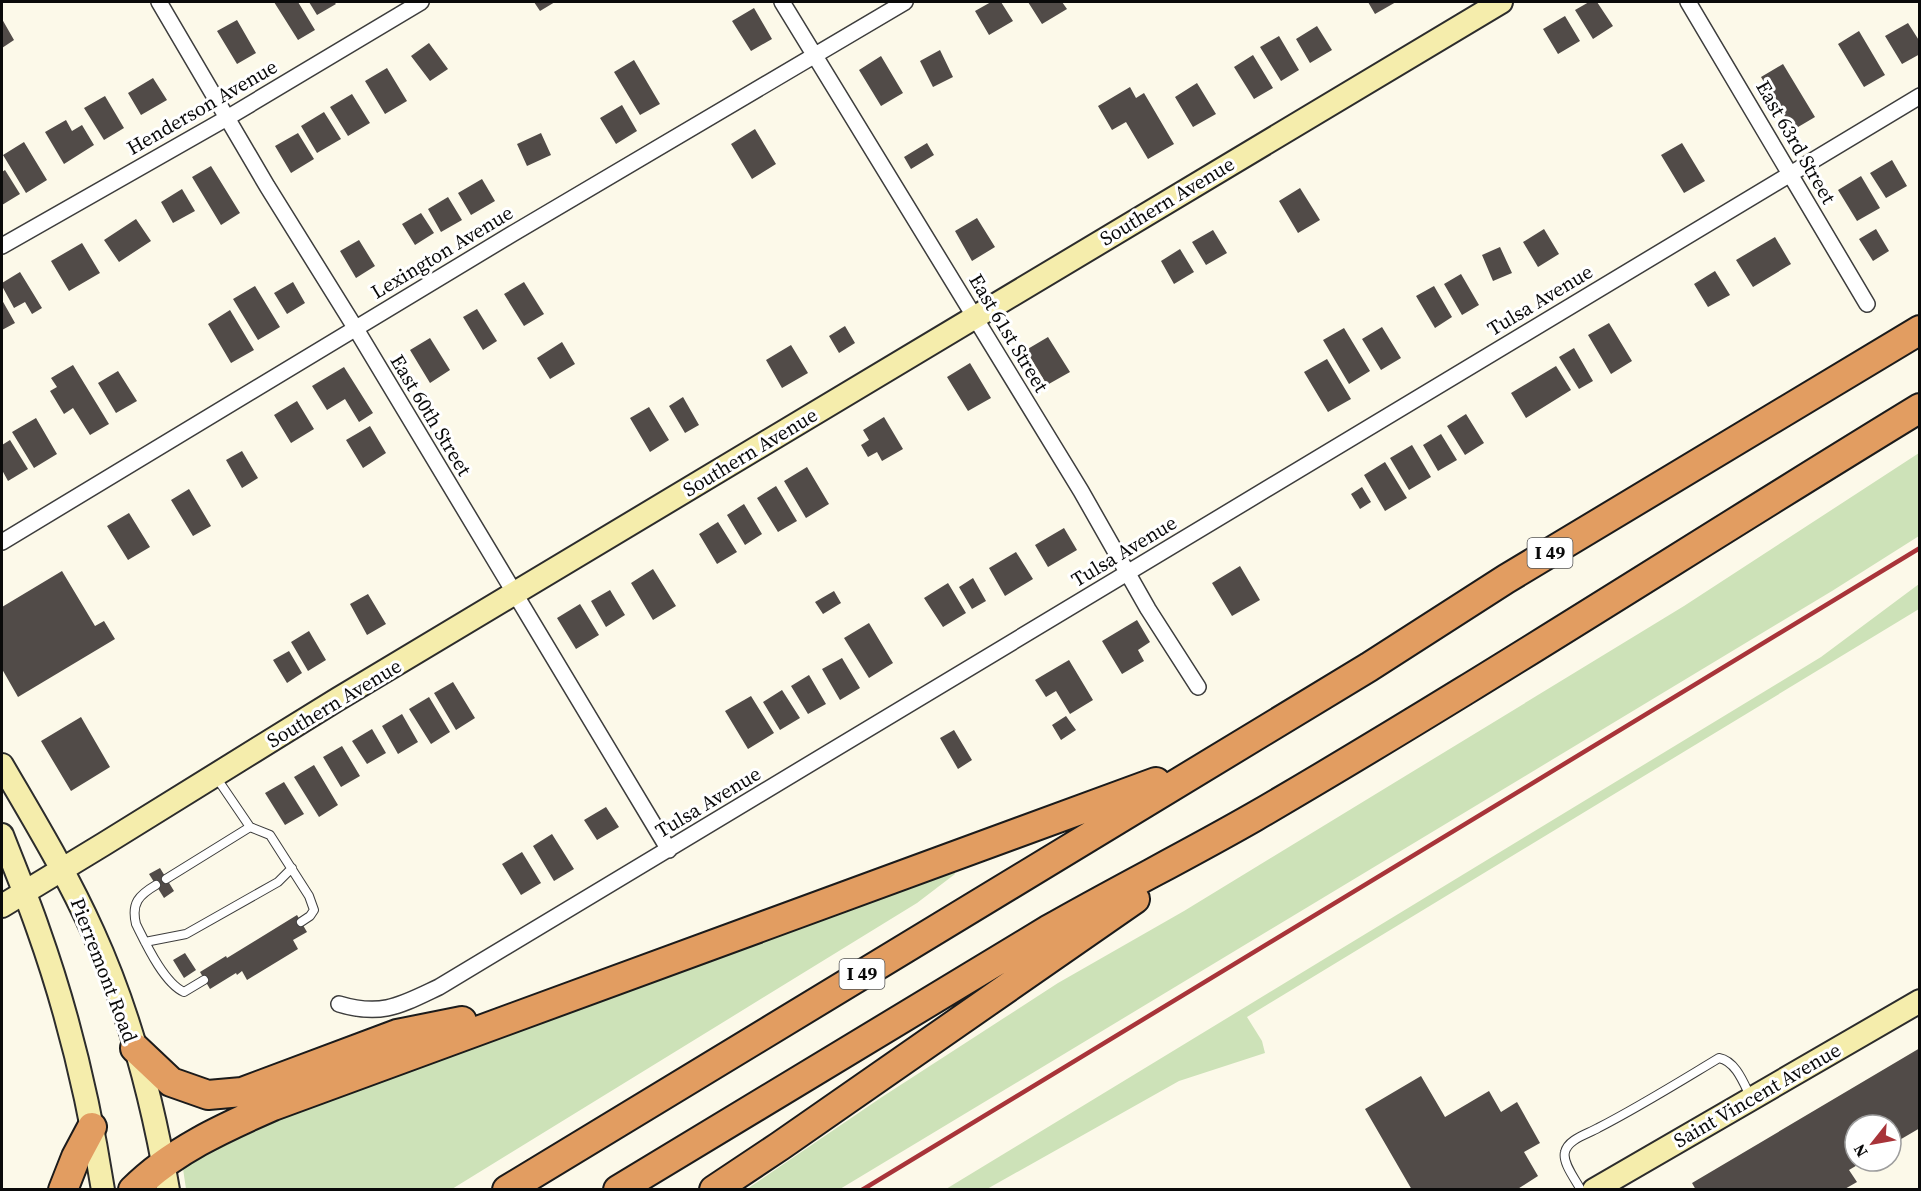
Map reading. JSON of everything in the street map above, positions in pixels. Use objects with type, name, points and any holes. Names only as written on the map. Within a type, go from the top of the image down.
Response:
[{"type":"highway","name":"I 49","points":[[507,1190],[1369,667],[1506,579],[1920,330]]},
{"type":"highway","points":[[618,1190],[1058,925],[1252,818],[1591,613],[1920,408]]},
{"type":"highway","points":[[133,1190],[166,1176],[203,1138],[273,1106],[1217,759]]},
{"type":"highway","points":[[714,1190],[1252,818]]},
{"type":"highway","points":[[135,1048],[171,1082],[208,1095],[242,1092],[397,1034],[552,1004]]},
{"type":"highway","points":[[63,1190],[76,1157],[92,1127]]},
{"type":"street","name":"East 60th Street","points":[[159,2],[267,186],[356,329],[669,850]]},
{"type":"street","name":"Henderson Avenue","points":[[2,246],[227,118],[421,2]]},
{"type":"street","name":"East 61st Street","points":[[782,2],[1081,491],[1148,609],[1198,687]]},
{"type":"street","name":"Lexington Avenue","points":[[2,542],[513,234],[905,2]]},
{"type":"street","name":"Southern Avenue","points":[[2,906],[514,593],[1501,2]]},
{"type":"street","name":"East 63rd Street","points":[[1688,2],[1867,304]]},
{"type":"street","name":"Tulsa Avenue","points":[[339,1004],[357,1010],[382,1010],[400,1005],[489,958],[1920,96]]},
{"type":"street","name":"Pierremont Road","points":[[2,765],[63,869],[94,933],[144,1076],[166,1176]]},
{"type":"street","points":[[2,835],[39,929],[58,994],[79,1068],[103,1190]]},
{"type":"street","name":"Saint Vincent Avenue","points":[[1594,1190],[1920,1001]]},
{"type":"lane","points":[[215,776],[250,827],[270,835],[309,896],[314,910],[301,922]]},
{"type":"lane","points":[[166,879],[250,827]]},
{"type":"lane","points":[[145,942],[186,934],[278,882],[292,868]]},
{"type":"lane","points":[[156,885],[141,894],[136,905],[134,916],[145,942],[177,989],[184,992],[204,980]]},
{"type":"lane","points":[[1581,1190],[1565,1161],[1564,1153],[1567,1146],[1719,1058],[1726,1059],[1732,1064],[1751,1098]]},
{"type":"green space","points":[[1919,453],[1919,536],[1832,591],[840,1189],[747,1189],[882,1097],[1058,983],[1184,911],[1684,606]]},
{"type":"green space","points":[[1919,584],[1919,609],[1247,1017],[1262,1041],[1265,1053],[1179,1081],[987,1189],[946,1189],[1821,657]]},
{"type":"green space","points":[[953,867],[955,874],[917,903],[452,1189],[186,1189],[182,1162],[244,1129]]},
{"type":"building","points":[[274,2],[298,2],[315,30],[298,40]]},
{"type":"building","points":[[309,2],[334,2],[336,4],[317,15]]},
{"type":"building","points":[[534,2],[555,2],[540,11]]},
{"type":"building","points":[[991,2],[1001,2],[1013,21],[989,35],[975,11]]},
{"type":"building","points":[[1028,2],[1062,2],[1067,9],[1042,24]]},
{"type":"building","points":[[1368,2],[1396,2],[1375,14]]},
{"type":"building","points":[[1589,2],[1597,2],[1613,26],[1593,39],[1575,10]]},
{"type":"building","points":[[754,8],[772,39],[751,51],[732,21]]},
{"type":"building","points":[[1565,16],[1580,41],[1558,54],[1543,29]]},
{"type":"building","points":[[2,19],[14,40],[2,48]]},
{"type":"building","points":[[237,20],[256,53],[237,64],[217,31]]},
{"type":"building","points":[[1908,23],[1920,42],[1920,54],[1902,64],[1885,36]]},
{"type":"building","points":[[1317,26],[1332,50],[1310,63],[1296,39]]},
{"type":"building","points":[[1859,31],[1885,75],[1864,87],[1838,44]]},
{"type":"building","points":[[1279,36],[1299,70],[1281,81],[1260,47]]},
{"type":"building","points":[[429,43],[448,69],[430,81],[411,56]]},
{"type":"building","points":[[940,50],[953,77],[933,87],[920,61]]},
{"type":"building","points":[[1253,55],[1273,88],[1254,99],[1234,67]]},
{"type":"building","points":[[881,56],[903,93],[881,106],[859,70]]},
{"type":"building","points":[[634,60],[660,104],[640,115],[614,72]]},
{"type":"building","points":[[1783,64],[1815,117],[1793,130],[1761,77]]},
{"type":"building","points":[[387,68],[407,101],[385,114],[365,81]]},
{"type":"building","points":[[153,78],[167,100],[141,115],[128,93]]},
{"type":"building","points":[[1197,83],[1216,114],[1193,127],[1175,97]]},
{"type":"building","points":[[1130,87],[1136,98],[1144,93],[1174,144],[1148,159],[1126,122],[1112,130],[1098,106]]},
{"type":"building","points":[[352,94],[370,123],[348,136],[330,107]]},
{"type":"building","points":[[105,96],[124,128],[104,140],[84,108]]},
{"type":"building","points":[[622,105],[637,131],[616,144],[600,118]]},
{"type":"building","points":[[324,112],[341,139],[317,153],[301,126]]},
{"type":"building","points":[[66,120],[72,131],[82,125],[94,145],[64,164],[45,132]]},
{"type":"building","points":[[755,129],[776,164],[752,179],[731,144]]},
{"type":"building","points":[[298,133],[314,159],[291,173],[275,146]]},
{"type":"building","points":[[541,133],[551,155],[527,166],[517,144]]},
{"type":"building","points":[[24,142],[47,180],[26,193],[3,155]]},
{"type":"building","points":[[927,143],[934,155],[911,169],[904,157]]},
{"type":"building","points":[[1682,143],[1705,181],[1684,193],[1661,155]]},
{"type":"building","points":[[1892,160],[1907,186],[1886,198],[1870,173]]},
{"type":"building","points":[[211,166],[240,213],[221,225],[192,177]]},
{"type":"building","points":[[5,170],[20,194],[2,205],[2,172]]},
{"type":"building","points":[[1861,176],[1880,208],[1857,221],[1838,190]]},
{"type":"building","points":[[482,179],[495,201],[471,215],[458,193]]},
{"type":"building","points":[[1300,188],[1320,220],[1298,233],[1279,201]]},
{"type":"building","points":[[182,189],[195,211],[173,223],[161,202]]},
{"type":"building","points":[[448,197],[462,220],[441,232],[428,209]]},
{"type":"building","points":[[421,213],[434,233],[415,245],[402,224]]},
{"type":"building","points":[[977,218],[995,247],[972,261],[955,231]]},
{"type":"building","points":[[136,219],[151,241],[119,262],[104,240]]},
{"type":"building","points":[[1544,229],[1559,254],[1538,267],[1523,242]]},
{"type":"building","points":[[1876,229],[1889,251],[1873,261],[1859,239]]},
{"type":"building","points":[[1213,230],[1227,253],[1206,265],[1192,242]]},
{"type":"building","points":[[1775,237],[1791,264],[1753,287],[1736,260]]},
{"type":"building","points":[[359,240],[375,266],[356,278],[340,251]]},
{"type":"building","points":[[82,243],[100,273],[69,291],[51,261]]},
{"type":"building","points":[[1500,247],[1512,273],[1493,281],[1482,255]]},
{"type":"building","points":[[1180,249],[1194,272],[1174,284],[1161,261]]},
{"type":"building","points":[[1715,271],[1730,295],[1708,307],[1694,284]]},
{"type":"building","points":[[20,272],[42,308],[32,314],[25,302],[14,308],[2,286],[2,283]]},
{"type":"building","points":[[1461,274],[1479,305],[1462,315],[1444,284]]},
{"type":"building","points":[[293,282],[305,303],[287,314],[274,293]]},
{"type":"building","points":[[524,282],[544,314],[524,326],[504,294]]},
{"type":"building","points":[[255,286],[280,327],[258,340],[233,299]]},
{"type":"building","points":[[1434,286],[1452,317],[1435,328],[1416,296]]},
{"type":"building","points":[[2,300],[15,323],[2,330]]},
{"type":"building","points":[[477,309],[497,341],[483,350],[463,317]]},
{"type":"building","points":[[230,310],[254,350],[231,363],[208,324]]},
{"type":"building","points":[[1609,323],[1632,361],[1611,374],[1588,335]]},
{"type":"building","points":[[845,326],[855,343],[839,353],[829,336]]},
{"type":"building","points":[[1382,327],[1401,358],[1381,370],[1362,339]]},
{"type":"building","points":[[1344,328],[1370,371],[1349,384],[1323,340]]},
{"type":"building","points":[[1048,337],[1070,372],[1047,385],[1026,350]]},
{"type":"building","points":[[430,338],[450,370],[430,383],[410,350]]},
{"type":"building","points":[[562,342],[575,364],[550,379],[537,358]]},
{"type":"building","points":[[791,345],[808,373],[782,388],[766,360]]},
{"type":"building","points":[[1574,348],[1593,381],[1579,389],[1559,357]]},
{"type":"building","points":[[1327,359],[1351,399],[1328,412],[1304,372]]},
{"type":"building","points":[[970,363],[991,398],[968,411],[947,377]]},
{"type":"building","points":[[73,365],[109,424],[90,435],[73,408],[64,414],[50,391],[57,387],[51,378]]},
{"type":"building","points":[[1556,366],[1571,390],[1526,418],[1511,393]]},
{"type":"building","points":[[344,367],[373,413],[359,422],[345,399],[327,410],[312,386]]},
{"type":"building","points":[[118,371],[137,401],[116,413],[98,383]]},
{"type":"building","points":[[683,397],[699,425],[685,433],[669,406]]},
{"type":"building","points":[[297,401],[314,429],[291,443],[274,415]]},
{"type":"building","points":[[649,407],[669,440],[650,452],[630,418]]},
{"type":"building","points":[[1466,414],[1484,443],[1465,455],[1447,426]]},
{"type":"building","points":[[884,417],[903,449],[882,461],[877,452],[868,457],[861,445],[869,440],[863,430]]},
{"type":"building","points":[[36,418],[57,454],[34,468],[12,432]]},
{"type":"building","points":[[370,426],[386,453],[363,468],[346,440]]},
{"type":"building","points":[[1441,434],[1457,460],[1438,471],[1423,445]]},
{"type":"building","points":[[10,440],[28,469],[8,481],[2,470],[2,445]]},
{"type":"building","points":[[1412,445],[1431,477],[1409,490],[1390,458]]},
{"type":"building","points":[[242,451],[258,478],[242,488],[226,460]]},
{"type":"building","points":[[1385,462],[1407,498],[1385,511],[1364,475]]},
{"type":"building","points":[[807,467],[829,504],[806,518],[784,481]]},
{"type":"building","points":[[776,486],[797,521],[778,532],[757,498]]},
{"type":"building","points":[[1362,487],[1371,502],[1360,509],[1351,494]]},
{"type":"building","points":[[189,489],[211,526],[193,536],[171,500]]},
{"type":"building","points":[[744,504],[762,534],[745,545],[727,515]]},
{"type":"building","points":[[129,513],[150,547],[128,560],[107,526]]},
{"type":"building","points":[[718,522],[737,552],[717,564],[699,534]]},
{"type":"building","points":[[1064,528],[1077,550],[1048,567],[1035,545]]},
{"type":"building","points":[[1016,552],[1033,579],[1005,596],[989,568]]},
{"type":"building","points":[[1240,566],[1260,600],[1232,616],[1212,583]]},
{"type":"building","points":[[653,569],[676,606],[653,620],[631,583]]},
{"type":"building","points":[[62,571],[95,626],[104,621],[115,639],[18,697],[2,669],[2,607]]},
{"type":"building","points":[[973,578],[986,601],[972,609],[959,587]]},
{"type":"building","points":[[948,583],[966,613],[943,627],[924,598]]},
{"type":"building","points":[[610,590],[625,615],[606,627],[591,601]]},
{"type":"building","points":[[834,591],[841,603],[823,614],[815,602]]},
{"type":"building","points":[[368,594],[386,624],[367,635],[350,604]]},
{"type":"building","points":[[580,604],[599,635],[576,649],[557,618]]},
{"type":"building","points":[[1137,620],[1150,642],[1138,650],[1144,661],[1122,674],[1102,641]]},
{"type":"building","points":[[869,623],[893,663],[869,678],[844,638]]},
{"type":"building","points":[[309,631],[326,660],[308,671],[291,642]]},
{"type":"building","points":[[289,651],[302,673],[287,683],[273,660]]},
{"type":"building","points":[[842,658],[860,688],[840,700],[822,669]]},
{"type":"building","points":[[1069,660],[1093,700],[1070,714],[1056,691],[1046,697],[1035,680]]},
{"type":"building","points":[[809,675],[826,704],[808,714],[791,686]]},
{"type":"building","points":[[453,682],[475,718],[456,730],[434,693]]},
{"type":"building","points":[[782,690],[800,718],[780,730],[763,702]]},
{"type":"building","points":[[751,696],[774,733],[748,749],[725,711]]},
{"type":"building","points":[[429,697],[450,732],[431,744],[409,709]]},
{"type":"building","points":[[402,714],[418,742],[398,754],[382,726]]},
{"type":"building","points":[[1066,716],[1076,730],[1061,740],[1052,725]]},
{"type":"building","points":[[81,717],[110,767],[71,791],[41,741]]},
{"type":"building","points":[[372,729],[386,753],[367,764],[352,741]]},
{"type":"building","points":[[954,730],[972,760],[958,769],[940,738]]},
{"type":"building","points":[[342,746],[360,776],[341,787],[323,757]]},
{"type":"building","points":[[314,765],[338,805],[319,817],[294,777]]},
{"type":"building","points":[[284,782],[304,814],[285,825],[265,793]]},
{"type":"building","points":[[606,807],[619,827],[597,840],[584,820]]},
{"type":"building","points":[[552,834],[574,869],[554,881],[533,846]]},
{"type":"building","points":[[522,852],[541,883],[521,895],[502,864]]},
{"type":"building","points":[[160,868],[174,891],[164,898],[149,874]]},
{"type":"building","points":[[297,915],[307,932],[293,940],[298,949],[247,980],[242,971],[210,989],[200,972]]},
{"type":"building","points":[[185,953],[196,970],[184,978],[173,960]]},
{"type":"building","points":[[1920,1048],[1920,1128],[1903,1138],[1903,1113],[1843,1113],[1843,1173],[1851,1173],[1857,1182],[1843,1190],[1696,1190],[1692,1183]]},
{"type":"building","points":[[1421,1076],[1445,1117],[1489,1091],[1501,1112],[1517,1102],[1540,1143],[1524,1152],[1538,1176],[1516,1190],[1412,1190],[1365,1109]]},
{"type":"railway","points":[[862,1190],[1920,548]]}]
